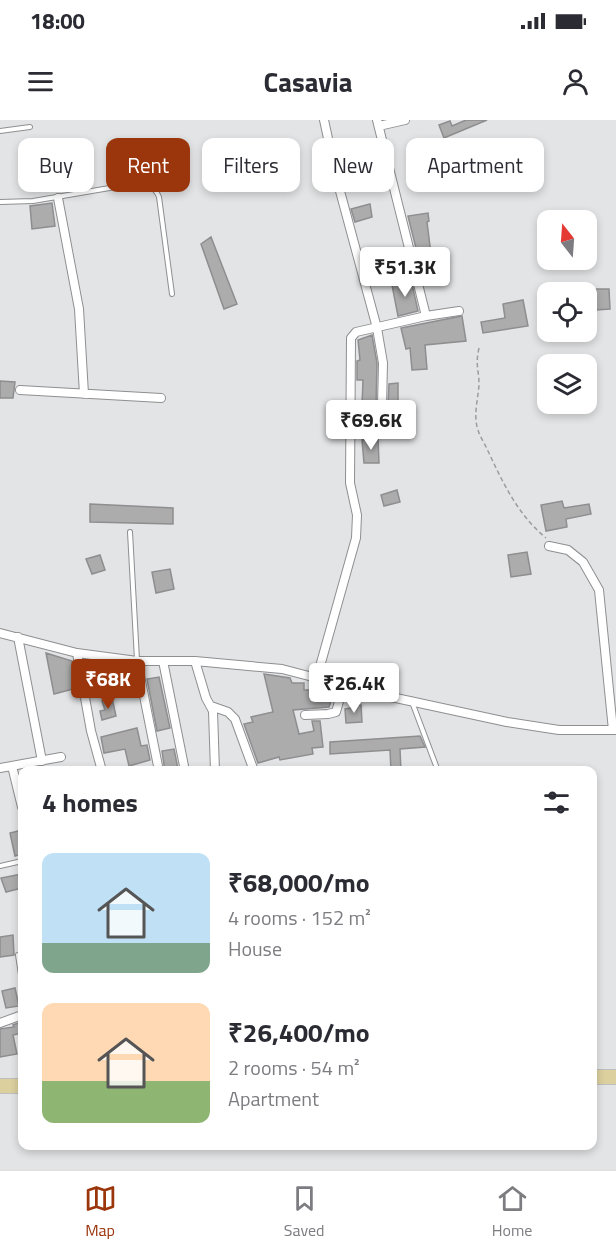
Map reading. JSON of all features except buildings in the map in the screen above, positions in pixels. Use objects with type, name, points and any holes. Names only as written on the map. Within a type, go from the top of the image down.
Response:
[{"type":"main road","points":[[597,1077],[616,1077]]},
{"type":"main road","points":[[0,1086],[18,1086]]},
{"type":"street","points":[[324,120],[337,180],[377,328],[383,363],[382,406]]},
{"type":"street","points":[[405,120],[378,123],[426,316]]},
{"type":"street","points":[[58,198],[79,309],[84,394]]},
{"type":"street","points":[[317,677],[358,525],[351,483],[351,338],[356,332],[459,311]]},
{"type":"street","points":[[20,390],[161,398]]},
{"type":"street","points":[[0,633],[77,653],[137,661],[195,661],[282,669],[412,702],[559,730],[615,730],[600,590],[583,562],[568,550],[549,546]]},
{"type":"street","points":[[18,637],[42,760]]},
{"type":"street","points":[[77,653],[91,731],[101,766]]},
{"type":"street","points":[[163,660],[184,766]]},
{"type":"street","points":[[137,661],[158,766]]},
{"type":"street","points":[[195,661],[214,720],[215,766]]},
{"type":"street","points":[[304,715],[336,712],[344,684]]},
{"type":"street","points":[[211,706],[228,712],[235,719],[252,766]]},
{"type":"street","points":[[0,768],[62,757]]},
{"type":"street","points":[[12,766],[18,791]]},
{"type":"street","points":[[0,1023],[18,1017]]},
{"type":"lane","points":[[0,131],[30,127]]},
{"type":"lane","points":[[0,202],[58,198],[139,183],[156,189],[159,196],[172,294]]},
{"type":"lane","points":[[130,532],[137,661]]},
{"type":"lane","points":[[412,702],[436,766]]},
{"type":"lane","points":[[0,866],[18,862]]},
{"type":"path","points":[[479,348],[476,362],[479,382],[476,415],[478,431],[520,513],[546,538],[549,546]]}]
